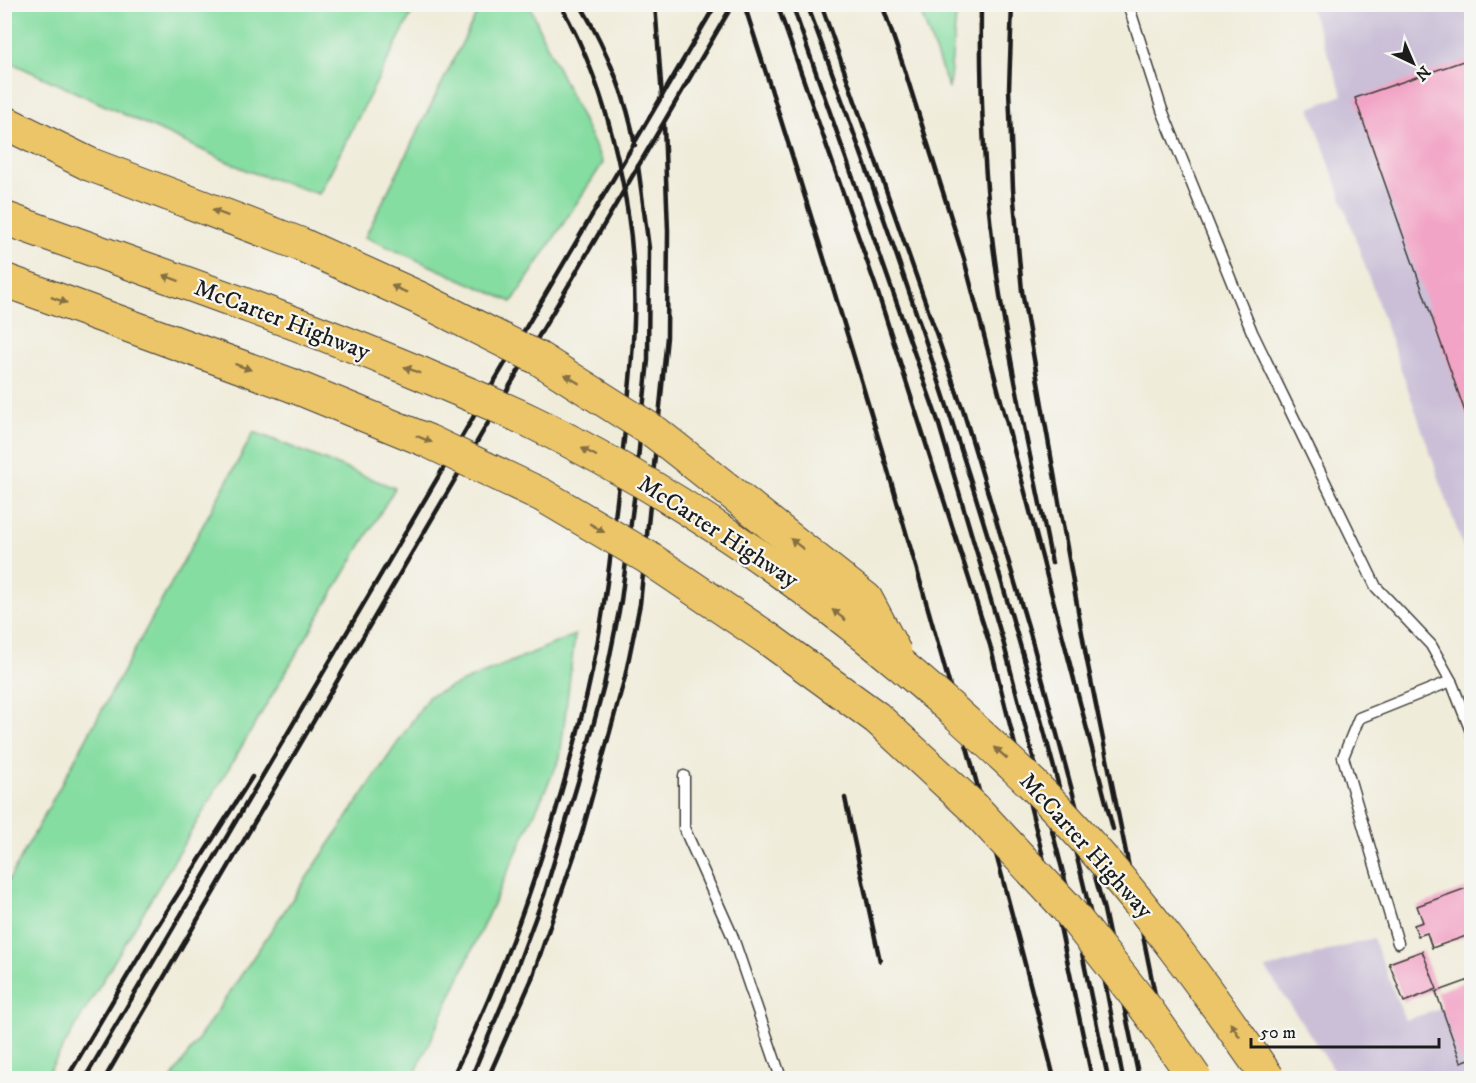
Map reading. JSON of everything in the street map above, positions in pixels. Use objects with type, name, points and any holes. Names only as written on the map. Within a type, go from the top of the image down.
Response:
[{"type":"highway","points":[[4,122],[89,164]]},
{"type":"highway","points":[[4,135],[89,164],[300,244],[420,298],[538,358],[656,432],[866,599],[902,665]]},
{"type":"highway","name":"McCarter Highway","points":[[4,218],[317,330],[530,421],[609,462],[687,507],[801,585],[902,665],[1008,760],[1072,825],[1150,916],[1209,992],[1268,1078]]},
{"type":"highway","points":[[4,280],[291,385],[428,441],[542,495],[647,558],[717,604],[877,718],[973,807],[1066,907],[1148,1011],[1196,1078]]},
{"type":"lane","points":[[1128,4],[1162,110],[1252,332],[1376,586],[1431,645],[1451,681],[1472,734]]},
{"type":"lane","points":[[1398,943],[1343,757],[1359,718],[1451,681]]},
{"type":"lane","points":[[684,776],[684,828],[732,935],[781,1078]]},
{"type":"shaded area","points":[[1309,5],[1471,5],[1471,570],[1310,108],[1343,95]]},
{"type":"shaded area","points":[[1373,938],[1405,1020],[1471,999],[1471,1078],[1339,1078],[1266,969]]},
{"type":"green space","points":[[5,4],[416,5],[319,194],[248,171],[5,60]]},
{"type":"green space","points":[[481,5],[530,5],[603,163],[512,302],[365,237]]},
{"type":"green space","points":[[918,5],[957,5],[949,89]]},
{"type":"green space","points":[[254,432],[395,488],[45,1078],[5,1078],[5,887]]},
{"type":"green space","points":[[575,635],[560,758],[413,1078],[172,1078],[429,696]]},
{"type":"building","points":[[1472,58],[1472,429],[1471,429],[1355,98]]},
{"type":"building","points":[[1472,886],[1472,934],[1432,948],[1427,933],[1418,936],[1414,925],[1423,922],[1417,906]]},
{"type":"building","points":[[1422,951],[1437,989],[1404,1002],[1389,963]]},
{"type":"building","points":[[1472,979],[1472,1058],[1461,1062],[1436,992]]},
{"type":"railway","points":[[452,1078],[513,938],[546,841],[575,743],[593,668],[602,616],[628,403],[633,342],[634,283],[626,200],[618,158],[594,77],[560,4]]},
{"type":"railway","points":[[580,4],[614,73],[627,109],[635,145]]},
{"type":"railway","points":[[655,4],[662,97]]},
{"type":"railway","points":[[85,1078],[716,4]]},
{"type":"railway","points":[[105,1078],[733,4]]},
{"type":"railway","points":[[744,4],[828,271],[908,539],[984,808],[1054,1078]]},
{"type":"railway","points":[[777,4],[876,287],[990,645],[1058,917],[1092,1078]]},
{"type":"railway","points":[[792,4],[937,418],[1003,641],[1074,915],[1108,1078]]},
{"type":"railway","points":[[807,4],[925,339],[996,564],[1060,792],[1089,907],[1123,1078]]},
{"type":"railway","points":[[821,4],[963,410],[1030,633],[1104,910],[1139,1078]]},
{"type":"railway","points":[[882,4],[964,259],[1113,829]]},
{"type":"railway","points":[[981,4],[983,125],[998,285],[1052,563]]},
{"type":"railway","points":[[1012,4],[1009,89],[1013,189],[1022,291],[1086,656],[1172,1078]]},
{"type":"railway","points":[[488,1078],[531,981],[582,833],[625,677],[640,604],[667,337],[668,231],[664,124]]},
{"type":"railway","points":[[471,1078],[513,978],[544,895],[604,685],[621,601],[648,360],[649,248],[638,166]]},
{"type":"railway","points":[[67,1078],[148,941],[252,777]]},
{"type":"railway","points":[[845,798],[880,961]]}]
